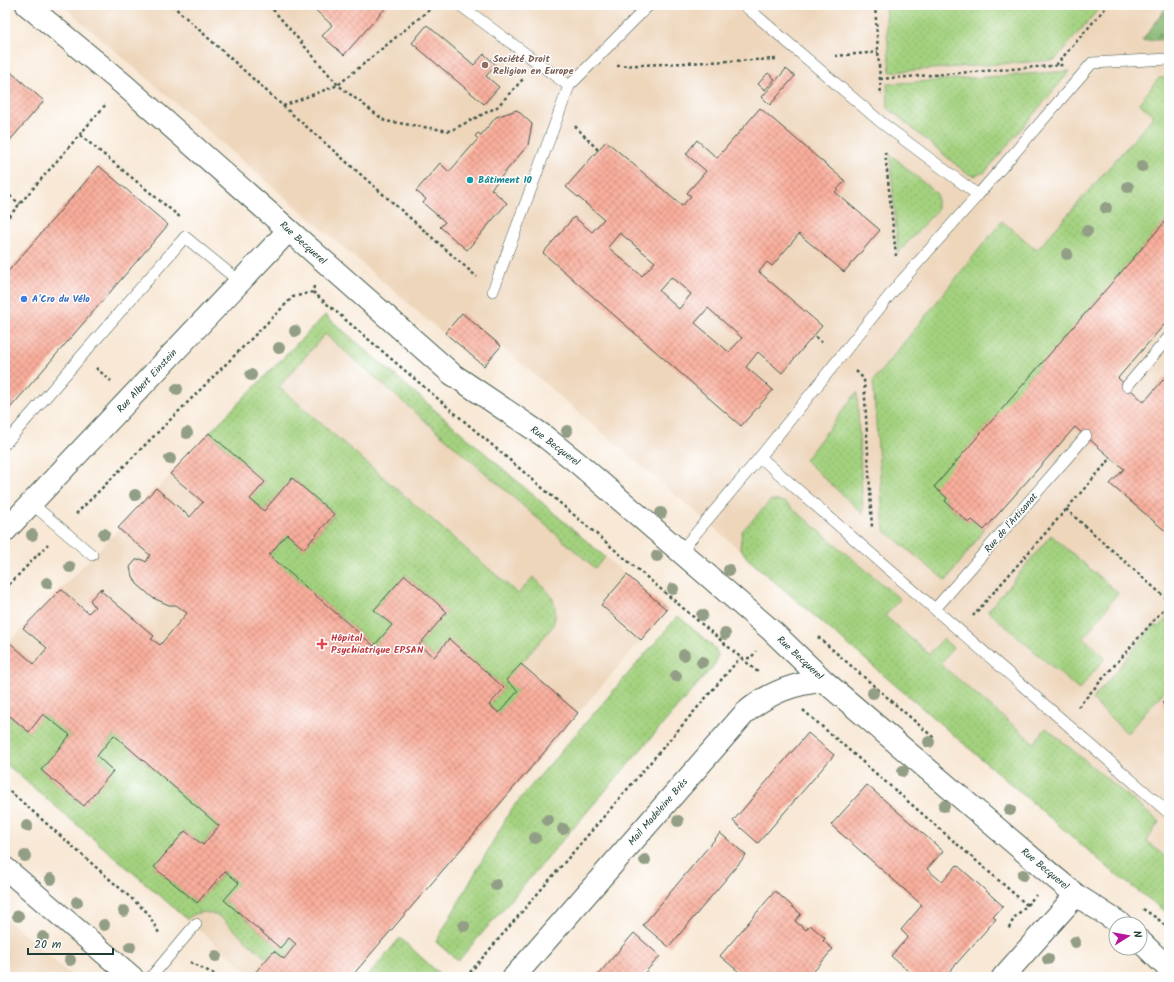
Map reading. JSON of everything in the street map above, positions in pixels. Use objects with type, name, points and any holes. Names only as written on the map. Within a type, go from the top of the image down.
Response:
[{"type":"street","name":"Rue Becquerel","points":[[27,5],[123,84],[452,374],[544,436],[772,632],[824,681],[1076,895],[1109,916]]},
{"type":"street","name":"Rue Albert Einstein","points":[[5,531],[288,230]]},
{"type":"street","name":"Mail Madeleine Brès","points":[[514,977],[745,713],[756,703],[780,690],[799,684],[824,681]]},
{"type":"street","points":[[5,868],[132,977]]},
{"type":"street","name":"Rue Becquerel","points":[[1003,977],[1076,895]]},
{"type":"street","points":[[1148,948],[1169,969]]},
{"type":"lane","points":[[460,5],[569,86]]},
{"type":"lane","points":[[493,291],[569,86],[649,5]]},
{"type":"lane","points":[[744,5],[882,123],[978,195]]},
{"type":"lane","points":[[680,552],[760,457],[898,285],[1092,63],[1169,59]]},
{"type":"lane","points":[[5,444],[185,237],[240,282]]},
{"type":"lane","points":[[1127,386],[1169,337]]},
{"type":"lane","name":"Rue de l'Artisanat","points":[[935,609],[1086,436]]},
{"type":"lane","points":[[760,457],[1169,812]]},
{"type":"lane","points":[[31,504],[92,555]]},
{"type":"lane","points":[[151,977],[196,924]]},
{"type":"path","points":[[172,5],[191,20],[283,106],[493,291]]},
{"type":"path","points":[[269,5],[338,86],[385,121],[450,131],[497,107],[539,64]]},
{"type":"path","points":[[283,106],[338,86],[435,5]]},
{"type":"path","points":[[1056,66],[1108,5]]},
{"type":"path","points":[[587,68],[806,58],[878,52]]},
{"type":"path","points":[[880,79],[1092,63]]},
{"type":"path","points":[[5,221],[123,84]]},
{"type":"path","points":[[560,110],[598,150]]},
{"type":"path","points":[[80,135],[185,221],[185,237]]},
{"type":"path","points":[[5,192],[20,204]]},
{"type":"path","points":[[313,292],[314,280]]},
{"type":"path","points":[[5,589],[293,296],[313,292]]},
{"type":"path","points":[[313,292],[740,658],[780,690],[1027,905],[1014,918],[1005,936]]},
{"type":"path","points":[[815,337],[864,379],[873,556]]},
{"type":"path","points":[[82,355],[130,398]]},
{"type":"path","points":[[960,631],[1111,458]]},
{"type":"path","points":[[1065,722],[1169,602],[1066,509]]},
{"type":"path","points":[[466,977],[740,658]]},
{"type":"path","points":[[5,787],[148,913],[163,940],[173,951],[184,959],[220,977]]},
{"type":"shaded area","points":[[62,5],[1169,5],[1169,906],[1083,843],[501,346],[483,368]]},
{"type":"shaded area","name":"Hôpital Psychiatrique EPSAN","points":[[325,315],[667,610],[351,977],[254,977],[5,763],[5,647]]},
{"type":"shaded area","points":[[5,918],[73,977],[5,977]]},
{"type":"green space","points":[[885,5],[1102,5],[1055,60],[890,72]]},
{"type":"green space","points":[[1168,5],[1169,39],[1142,41]]},
{"type":"green space","points":[[1070,71],[985,172],[974,176],[966,173],[888,108],[887,84]]},
{"type":"green space","points":[[1159,78],[1169,78],[1169,217],[935,487],[947,498],[945,502],[969,523],[972,520],[984,530],[946,581],[884,530],[873,381],[1002,221],[1037,250],[1154,116],[1139,103]]},
{"type":"green space","points":[[890,154],[937,194],[937,210],[898,253]]},
{"type":"green space","points":[[325,315],[605,557],[595,568],[325,334],[279,387],[518,594],[533,577],[552,597],[555,607],[553,626],[507,680],[518,691],[499,713],[489,705],[504,687],[449,640],[434,657],[419,645],[447,612],[405,575],[374,610],[392,625],[374,646],[269,555],[287,534],[304,549],[334,514],[292,478],[264,511],[250,499],[265,482],[209,433]]},
{"type":"green space","points":[[857,392],[863,514],[805,460]]},
{"type":"green space","points":[[771,500],[785,502],[900,599],[885,616],[929,654],[943,639],[953,648],[940,664],[1034,743],[1046,728],[1159,822],[1147,841],[1169,860],[1169,914],[1118,876],[747,558],[740,548],[742,531]]},
{"type":"green space","points":[[1051,535],[1118,593],[1084,638],[1105,658],[1079,690],[988,611]]},
{"type":"green space","points":[[678,616],[715,648],[718,655],[715,664],[458,961],[436,942],[512,808]]},
{"type":"green space","points":[[1169,616],[1169,686],[1127,733],[1092,700],[1154,625],[1159,627]]},
{"type":"green space","points":[[5,712],[28,732],[43,714],[70,735],[41,770],[83,806],[113,771],[97,756],[114,735],[219,826],[203,845],[185,831],[154,867],[197,903],[225,871],[239,883],[224,900],[280,948],[289,938],[296,944],[284,959],[274,951],[267,959],[216,915],[203,912],[195,914],[187,919],[5,763]]},
{"type":"green space","points":[[400,938],[443,977],[367,977]]},
{"type":"building","points":[[314,5],[388,5],[344,55],[322,36],[332,25],[312,7]]},
{"type":"building","points":[[527,5],[535,5],[532,9]]},
{"type":"building","points":[[427,25],[474,65],[484,54],[496,65],[486,76],[499,87],[484,104],[412,43]]},
{"type":"building","points":[[5,67],[44,101],[5,146]]},
{"type":"building","points":[[786,69],[795,76],[770,105],[762,97]]},
{"type":"building","points":[[768,73],[775,79],[765,90],[758,84]]},
{"type":"building","points":[[760,108],[845,181],[835,192],[880,230],[844,272],[799,234],[772,266],[767,262],[759,272],[822,326],[782,373],[758,352],[746,367],[773,390],[741,426],[543,253],[574,217],[592,232],[604,219],[566,187],[606,141],[682,206],[691,196],[687,193],[706,171],[686,154],[697,140],[717,158]],"holes":[[[620,233],[655,262],[642,276],[608,247]],[[671,277],[691,294],[679,309],[659,291]],[[708,308],[742,338],[729,352],[695,323]]]},
{"type":"building","name":"Bâtiment 10","points":[[517,110],[532,124],[528,145],[491,189],[507,203],[467,250],[440,227],[445,222],[423,203],[426,199],[416,191],[440,163],[449,172],[478,139],[475,136],[478,133],[481,135],[496,117]]},
{"type":"building","points":[[99,166],[168,225],[5,414],[5,275]]},
{"type":"building","points":[[1169,217],[1169,319],[1118,378],[1144,402],[1169,373],[1169,534],[1110,484],[1124,469],[1075,427],[984,530],[972,520],[969,523],[945,501],[947,498],[934,487]]},
{"type":"building","points":[[462,313],[501,346],[484,366],[445,333]]},
{"type":"building","points":[[209,433],[265,482],[250,499],[264,511],[292,478],[334,514],[304,549],[287,534],[269,555],[374,646],[392,625],[374,610],[405,575],[447,612],[419,645],[434,657],[449,639],[504,688],[489,705],[499,713],[518,691],[506,680],[521,664],[578,713],[351,977],[252,976],[274,951],[284,959],[296,944],[289,938],[280,948],[224,900],[239,883],[225,871],[197,903],[154,867],[185,831],[203,845],[219,826],[114,735],[97,756],[113,771],[84,806],[41,770],[70,735],[43,714],[29,732],[5,712],[5,647],[9,642],[34,664],[47,648],[23,628],[61,589],[88,613],[95,607],[90,600],[101,588],[103,589],[100,590],[154,636],[151,639],[160,645],[187,613],[176,605],[169,605],[153,598],[137,584],[130,567],[136,560],[141,559],[146,562],[150,555],[118,528],[156,488],[190,517],[203,502],[170,474]]},
{"type":"building","points":[[627,575],[667,610],[641,640],[601,605]]},
{"type":"building","points":[[1169,695],[1169,709],[1162,703]]},
{"type":"building","points":[[808,733],[834,755],[758,843],[733,821]]},
{"type":"building","points":[[867,785],[943,851],[927,869],[942,882],[957,865],[1003,906],[993,917],[996,919],[949,972],[951,973],[948,977],[915,977],[891,956],[908,937],[901,930],[922,905],[831,825]]},
{"type":"building","points":[[720,833],[746,855],[669,947],[643,925]]},
{"type":"building","points":[[775,891],[801,914],[795,921],[806,930],[810,925],[825,938],[823,941],[833,949],[809,977],[745,977],[720,956]]},
{"type":"building","points":[[634,933],[660,956],[641,977],[596,977]]},
{"type":"place","name":"Société Droit Religion en Europe","points":[[485,65]]},
{"type":"place","name":"Bâtiment 10","points":[[470,180]]},
{"type":"place","name":"A'Cro du Vélo","points":[[24,299]]},
{"type":"place","name":"Hôpital Psychiatrique EPSAN","points":[[322,644]]}]
